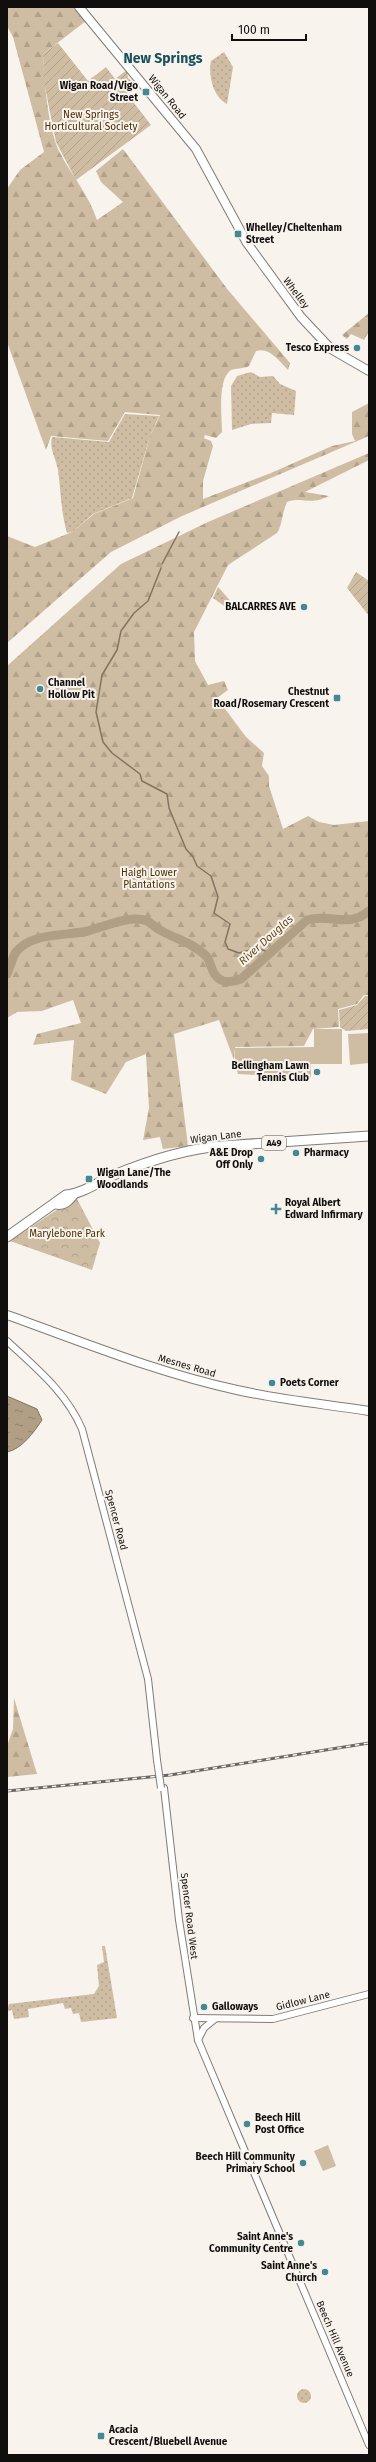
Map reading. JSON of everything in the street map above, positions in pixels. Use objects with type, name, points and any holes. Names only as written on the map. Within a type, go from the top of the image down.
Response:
[{"type":"highway","name":"Wigan Lane","points":[[7,1237],[56,1204],[61,1205],[69,1201],[74,1194],[116,1174],[200,1148],[369,1136]]},
{"type":"main road","name":"Wigan Road","points":[[79,7],[188,139],[208,169],[228,207]]},
{"type":"main road","name":"Whelley","points":[[228,207],[247,243],[265,269],[320,340],[330,349],[369,371]]},
{"type":"main road","name":"Mesnes Road","points":[[7,1315],[145,1364],[211,1384],[369,1411]]},
{"type":"street","name":"Spencer Road","points":[[7,1341],[59,1391],[71,1407],[82,1429],[148,1679],[159,1760]]},
{"type":"street","name":"Spencer Road West","points":[[159,1760],[193,2018]]},
{"type":"street","name":"Gidlow Lane","points":[[193,2018],[273,2019],[369,1994]]},
{"type":"street","name":"Beech Hill Avenue","points":[[193,2018],[198,2040],[369,2445]]},
{"type":"street","points":[[198,2040],[204,2028],[215,2019]]},
{"type":"green space","points":[[7,7],[73,7],[86,21],[43,54],[47,105],[52,131],[60,153],[90,202],[97,220],[123,202],[101,182],[96,171],[123,149],[228,290],[290,363],[288,370],[270,353],[261,350],[256,351],[249,366],[231,370],[227,375],[224,381],[221,399],[222,432],[216,438],[205,435],[204,438],[211,441],[213,446],[203,481],[203,499],[271,473],[332,446],[355,441],[352,434],[352,412],[369,403],[369,436],[182,516],[111,552],[7,643],[7,536],[35,547],[72,532],[94,514],[133,498],[150,436],[160,415],[125,412],[108,441],[51,436],[46,450],[7,342],[7,189],[20,170],[44,152],[13,37],[7,26]]},
{"type":"green space","name":"New Springs Horticultural Society","points":[[58,43],[88,81],[106,67],[115,79],[127,70],[128,78],[138,86],[127,94],[151,125],[76,180],[56,142],[44,82],[43,54]]},
{"type":"green space","points":[[224,52],[233,67],[227,104],[222,101],[215,91],[210,73],[211,61]]},
{"type":"green space","points":[[369,313],[369,331],[364,340],[351,334],[347,339],[342,335]]},
{"type":"green space","points":[[251,372],[260,377],[273,376],[280,384],[296,391],[294,415],[272,413],[271,423],[251,424],[232,430],[231,386],[237,376]]},
{"type":"green space","points":[[125,414],[159,416],[150,436],[132,498],[93,514],[72,532],[67,533],[62,510],[58,470],[51,446],[52,437],[109,442]]},
{"type":"green space","name":"Haigh Lower Plantations","points":[[369,453],[369,460],[305,492],[329,496],[311,501],[292,500],[287,502],[277,533],[228,565],[194,632],[195,661],[208,685],[224,681],[228,690],[217,698],[246,737],[264,753],[262,766],[269,776],[269,786],[283,829],[308,816],[319,822],[334,825],[369,821],[369,995],[364,995],[357,1004],[338,1009],[339,1027],[313,1029],[304,1046],[235,1047],[234,1060],[219,1020],[174,1034],[188,1146],[163,1149],[160,1137],[143,1140],[149,1108],[146,1054],[126,1062],[106,1094],[71,1080],[74,1040],[33,1045],[37,1034],[81,1023],[73,1000],[42,1011],[17,1012],[7,1018],[7,666],[121,564],[208,522]]},
{"type":"green space","points":[[356,572],[369,581],[369,616],[347,588]]},
{"type":"green space","points":[[218,587],[235,606],[230,610],[213,598]]},
{"type":"green space","points":[[365,996],[369,996],[369,1029],[346,1031],[340,1027],[339,1010],[357,1005]]},
{"type":"green space","points":[[314,1029],[342,1029],[342,1064],[311,1064],[311,1078],[238,1074],[235,1063],[235,1048],[314,1047]]},
{"type":"green space","points":[[369,1033],[369,1063],[350,1065],[348,1034]]},
{"type":"green space","name":"Marylebone Park","points":[[76,1197],[100,1243],[92,1270],[10,1241]]},
{"type":"green space","points":[[14,1698],[37,1774],[7,1777],[7,1746],[13,1729]]},
{"type":"green space","points":[[102,1946],[105,1946],[117,2018],[81,2022],[79,2013],[73,2014],[71,2008],[65,2009],[63,2003],[28,2009],[29,2017],[14,2019],[12,2010],[7,2011],[9,2004],[94,1994],[99,1986],[97,1965],[104,1962]]},
{"type":"green space","points":[[328,2145],[336,2166],[323,2171],[314,2151]]},
{"type":"green space","points":[[304,2389],[309,2391],[311,2396],[309,2401],[304,2403],[299,2401],[297,2396],[299,2391]]},
{"type":"water","points":[[7,1396],[37,1409],[42,1420],[23,1444],[7,1452]]},
{"type":"waterway","points":[[162,564],[179,532]]},
{"type":"waterway","points":[[161,568],[148,601],[134,613],[121,631],[117,650],[102,675],[96,712],[103,742],[112,753],[140,774],[142,781],[167,794],[169,808],[186,849],[193,857],[197,866],[211,876],[218,897],[214,913],[230,924],[225,942],[228,949],[239,953],[257,948],[271,953]]},
{"type":"waterway","name":"River Douglas","points":[[7,974],[16,952],[31,941],[50,936],[80,933],[126,920],[141,919],[196,948],[207,957],[213,972],[218,978],[226,981],[234,981],[241,979],[307,920],[316,918],[353,919],[369,911]]},
{"type":"railway","points":[[7,1791],[170,1775],[369,1743]]},
{"type":"place","name":"Wigan Road/Vigo Street","points":[[146,92]]},
{"type":"place","name":"Whelley/Cheltenham Street","points":[[238,234]]},
{"type":"place","name":"Tesco Express","points":[[357,348]]},
{"type":"place","name":"BALCARRES AVE","points":[[304,607]]},
{"type":"place","name":"Channel Hollow Pit","points":[[40,689]]},
{"type":"place","name":"Chestnut Road/Rosemary Crescent","points":[[337,698]]},
{"type":"place","name":"Bellingham Lawn Tennis Club","points":[[317,1072]]},
{"type":"place","name":"Pharmacy","points":[[296,1153]]},
{"type":"place","name":"A&E Drop Off Only","points":[[261,1159]]},
{"type":"place","name":"Wigan Lane/The Woodlands","points":[[89,1179]]},
{"type":"place","name":"Royal Albert Edward Infirmary","points":[[276,1209]]},
{"type":"place","name":"Poets Corner","points":[[272,1383]]},
{"type":"place","name":"Galloways","points":[[204,2007]]},
{"type":"place","name":"Beech Hill Post Office","points":[[247,2124]]},
{"type":"place","name":"Beech Hill Community Primary School","points":[[303,2163]]},
{"type":"place","name":"Saint Anne's Community Centre","points":[[301,2243]]},
{"type":"place","name":"Saint Anne's Church","points":[[325,2272]]},
{"type":"place","name":"Acacia Crescent/Bluebell Avenue","points":[[101,2436]]},
{"type":"district","name":"New Springs","points":[[163,58]]}]
